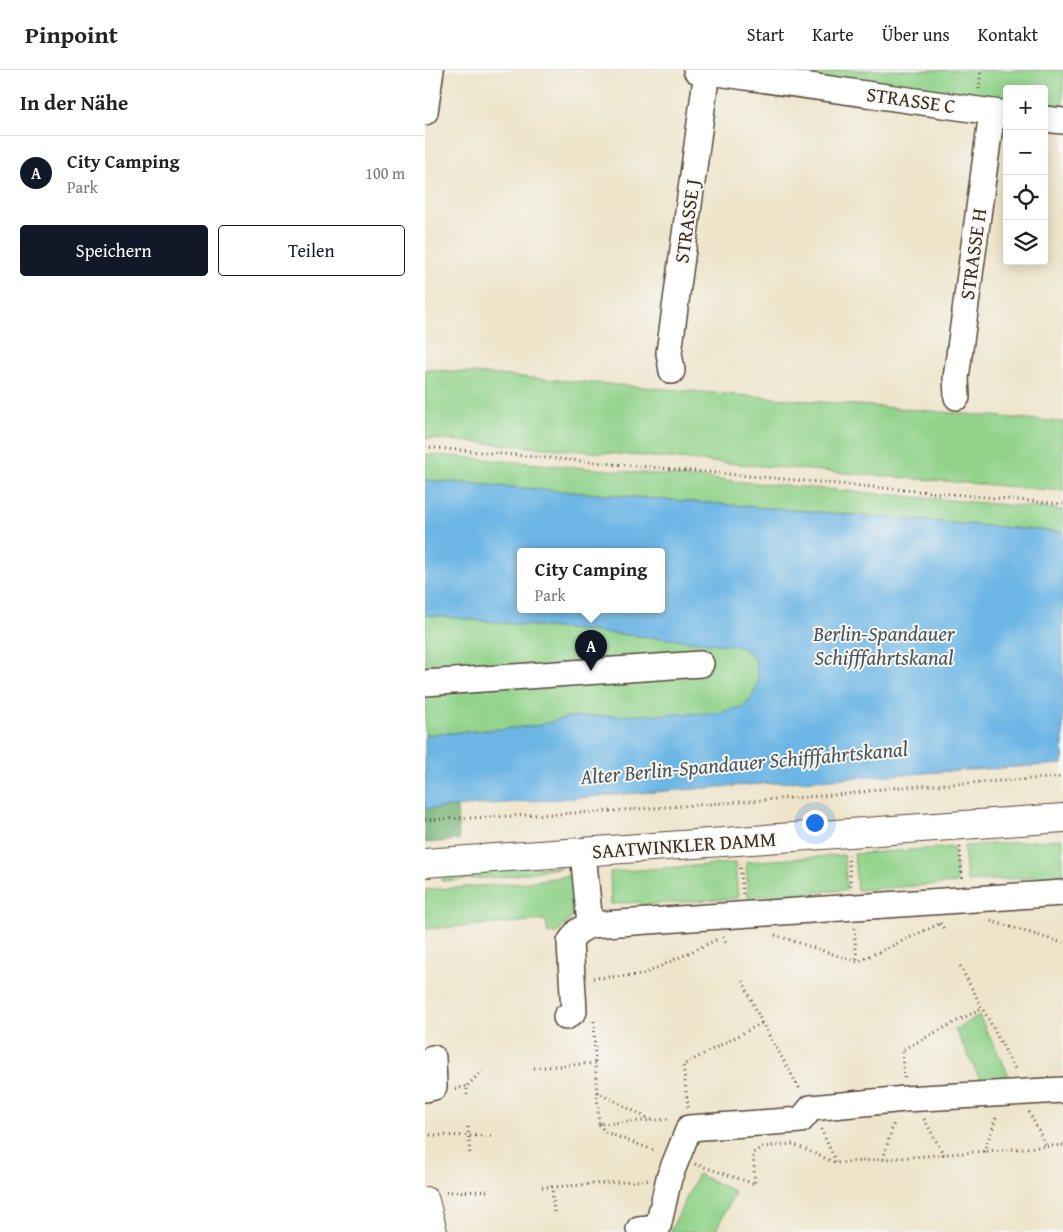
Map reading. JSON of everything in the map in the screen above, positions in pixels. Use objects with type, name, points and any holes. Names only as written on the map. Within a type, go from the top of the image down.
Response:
[{"type":"main road","name":"SAATWINKLER DAMM","points":[[425,863],[1063,818]]},
{"type":"main road","points":[[433,1197],[433,1232]]},
{"type":"street","points":[[425,112],[431,70]]},
{"type":"street","name":"STRASSE C","points":[[702,71],[999,113]]},
{"type":"street","name":"STRASSE J","points":[[672,371],[669,353],[702,71]]},
{"type":"street","name":"STRASSE H","points":[[957,397],[957,378],[999,113]]},
{"type":"street","points":[[1048,119],[1063,121]]},
{"type":"street","points":[[425,683],[701,664]]},
{"type":"street","points":[[583,852],[590,925]]},
{"type":"street","points":[[565,1017],[574,1011],[575,1001],[570,942],[578,931],[590,925],[1063,893]]},
{"type":"street","points":[[425,1089],[434,1087],[433,1058]]},
{"type":"street","points":[[639,1229],[658,1227],[673,1168],[689,1123],[801,1120],[811,1108],[905,1099],[1063,1090]]},
{"type":"path","points":[[425,448],[1063,504]]},
{"type":"path","points":[[425,820],[605,811],[848,794],[889,788],[1063,777]]},
{"type":"path","points":[[982,918],[1063,943]]},
{"type":"path","points":[[771,934],[857,962],[948,919]]},
{"type":"path","points":[[941,923],[943,929]]},
{"type":"path","points":[[592,978],[642,975],[730,934]]},
{"type":"path","points":[[723,937],[726,944]]},
{"type":"path","points":[[960,966],[981,1008],[1017,1094],[1047,1147]]},
{"type":"path","points":[[743,981],[762,1023],[811,1108],[836,1163]]},
{"type":"path","points":[[883,1160],[899,1109],[905,1099],[902,1050],[981,1008]]},
{"type":"path","points":[[599,1124],[651,1120],[689,1123],[683,1065],[762,1023]]},
{"type":"path","points":[[534,1068],[595,1063],[599,1124],[605,1132],[673,1168],[755,1184],[753,1153],[762,1147],[793,1144],[836,1163],[1063,1146]]},
{"type":"path","points":[[467,1095],[467,1086],[482,1071]]},
{"type":"path","points":[[597,1091],[651,1120]]},
{"type":"path","points":[[984,1152],[1017,1094]]},
{"type":"path","points":[[905,1099],[917,1108],[944,1155]]},
{"type":"path","points":[[468,1126],[470,1156]]},
{"type":"path","points":[[425,1136],[491,1136]]},
{"type":"path","points":[[542,1187],[673,1168]]},
{"type":"path","points":[[552,1187],[553,1212]]},
{"type":"path","points":[[433,1197],[472,1189],[490,1190]]},
{"type":"green space","points":[[745,70],[1063,70],[1063,109],[1048,108],[1048,85],[1003,85],[1003,104]]},
{"type":"green space","points":[[425,369],[1063,422],[1063,491],[425,438]]},
{"type":"green space","points":[[425,454],[1063,510],[1063,532],[425,480]]},
{"type":"green space","points":[[425,615],[740,646],[756,659],[758,683],[750,701],[742,707],[716,713],[568,717],[537,726],[425,735]]},
{"type":"green space","points":[[457,807],[459,840],[425,843],[425,809]]},
{"type":"green space","points":[[1063,839],[1063,875],[967,882],[964,846]]},
{"type":"green space","points":[[954,847],[957,883],[857,890],[854,854]]},
{"type":"green space","points":[[844,855],[847,890],[748,897],[746,862]]},
{"type":"green space","points":[[735,863],[738,898],[642,905],[640,902],[611,904],[610,872]]},
{"type":"green space","points":[[493,867],[563,867],[510,876],[441,881],[443,877]]},
{"type":"green space","points":[[578,874],[581,908],[557,933],[548,934],[546,920],[425,929],[425,890],[522,883]]},
{"type":"green space","points":[[979,1016],[1014,1085],[984,1087],[955,1029]]},
{"type":"green space","points":[[698,1174],[735,1192],[715,1232],[670,1232]]},
{"type":"water","name":"Berlin-Spandauer Schifffahrtskanal","points":[[425,480],[1063,532],[1063,764],[814,780],[425,809],[425,735],[537,726],[568,717],[716,713],[742,707],[750,701],[758,683],[756,659],[740,646],[425,615]]},
{"type":"place","name":"City Camping","points":[[591,671]]},
{"type":"water label","name":"Alter Berlin-Spandauer Schifffahrtskanal","points":[[744,763]]}]
